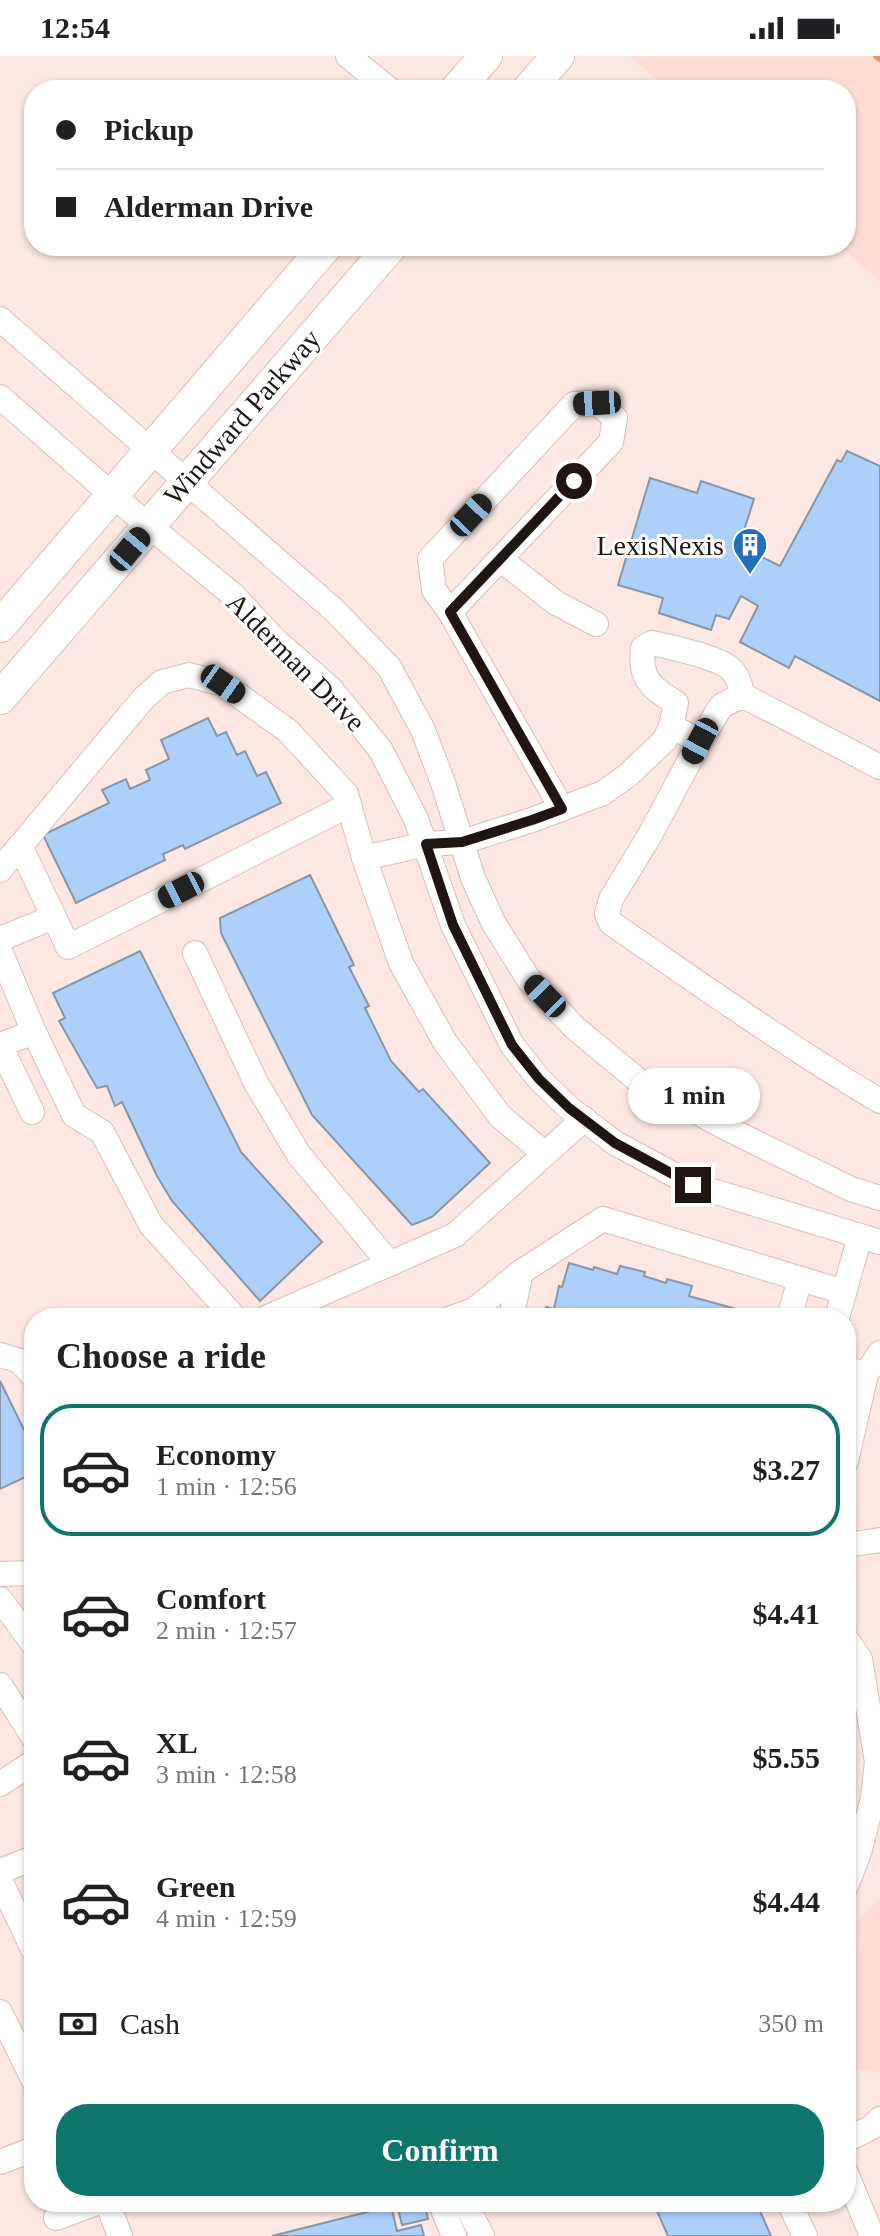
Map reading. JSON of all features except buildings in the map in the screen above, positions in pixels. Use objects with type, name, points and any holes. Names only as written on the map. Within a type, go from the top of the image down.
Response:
[{"type":"main road","points":[[465,80],[486,56]]},
{"type":"main road","points":[[537,80],[558,56]]},
{"type":"main road","name":"Windward Parkway","points":[[0,626],[317,256]]},
{"type":"main road","name":"Windward Parkway","points":[[0,698],[382,256]]},
{"type":"street","points":[[348,56],[378,80]]},
{"type":"street","name":"Alderman Drive","points":[[0,319],[334,610],[389,667],[423,730],[473,878],[493,922],[529,980],[575,1028],[639,1081],[851,1189],[880,1198]]},
{"type":"street","name":"Alderman Drive","points":[[0,397],[233,595],[275,640],[330,688],[380,749],[416,819],[453,925],[512,1045],[539,1079],[569,1108],[615,1143],[693,1185],[870,1239]]},
{"type":"street","points":[[450,612],[611,442],[615,418],[597,403],[574,404],[430,559],[434,590],[450,612],[562,809]]},
{"type":"street","points":[[500,559],[556,603],[596,624]]},
{"type":"street","points":[[364,858],[426,844],[462,842],[603,793],[627,776],[665,740],[676,703],[657,692],[646,678],[641,666],[643,648],[648,644],[679,649],[725,665],[741,683],[742,698]]},
{"type":"street","points":[[0,870],[143,699],[162,682],[189,675],[223,684],[288,731],[346,794],[364,858],[401,963],[445,1042],[500,1116],[545,1154]]},
{"type":"street","points":[[880,767],[748,698],[737,698],[721,706],[611,899],[607,914],[611,923],[765,1029],[880,1101]]},
{"type":"street","points":[[671,726],[700,741]]},
{"type":"street","points":[[20,846],[68,947],[349,805]]},
{"type":"street","points":[[0,939],[54,917]]},
{"type":"street","points":[[0,951],[74,1115],[102,1132],[151,1225],[226,1308]]},
{"type":"street","points":[[195,953],[256,1083],[299,1155],[390,1264]]},
{"type":"street","points":[[32,1112],[0,1045],[34,1032]]},
{"type":"street","points":[[289,1308],[455,1235],[584,1119]]},
{"type":"street","points":[[476,1308],[521,1272],[603,1219],[844,1292]]},
{"type":"street","points":[[840,1308],[844,1292],[870,1239]]},
{"type":"street","points":[[513,1308],[521,1272]]},
{"type":"street","points":[[792,1308],[800,1279]]},
{"type":"street","points":[[856,1371],[880,1353]]},
{"type":"street","points":[[0,1355],[20,1361],[24,1366]]},
{"type":"street","points":[[856,1544],[880,1540]]},
{"type":"street","points":[[15,1573],[0,1597],[24,1631]]},
{"type":"street","points":[[856,1653],[860,1659],[877,1762],[873,1798],[856,1861]]},
{"type":"street","points":[[0,1685],[24,1722]]},
{"type":"street","points":[[0,1784],[24,1768]]},
{"type":"street","points":[[0,1871],[24,1862]]},
{"type":"street","points":[[0,1880],[24,1930]]},
{"type":"street","points":[[0,2012],[24,2061]]},
{"type":"street","points":[[856,2136],[877,2128]]},
{"type":"street","points":[[0,2162],[24,2153]]},
{"type":"street","points":[[856,2197],[872,2236]]},
{"type":"street","points":[[56,2218],[72,2212]]},
{"type":"street","points":[[111,2212],[120,2236]]},
{"type":"street","points":[[444,2212],[454,2236]]},
{"type":"street","points":[[470,2212],[482,2236]]},
{"type":"street","points":[[794,2212],[805,2236]]},
{"type":"shaded area","points":[[0,56],[630,56],[656,80],[24,80],[24,256],[851,256],[880,282],[880,2236],[0,2236]]},
{"type":"shaded area","points":[[630,56],[880,56],[880,282],[851,256],[856,256],[856,80],[656,80]]},
{"type":"shaded area","points":[[880,1897],[880,2073],[856,2069],[858,1919]]},
{"type":"waterway","points":[[876,56],[880,59]]},
{"type":"place","name":"LexisNexis","points":[[750,576]]},
{"type":"route","points":[[574,481],[450,612],[562,809],[462,842],[426,844],[453,925],[512,1045],[539,1079],[569,1108],[615,1143],[693,1185]]}]
